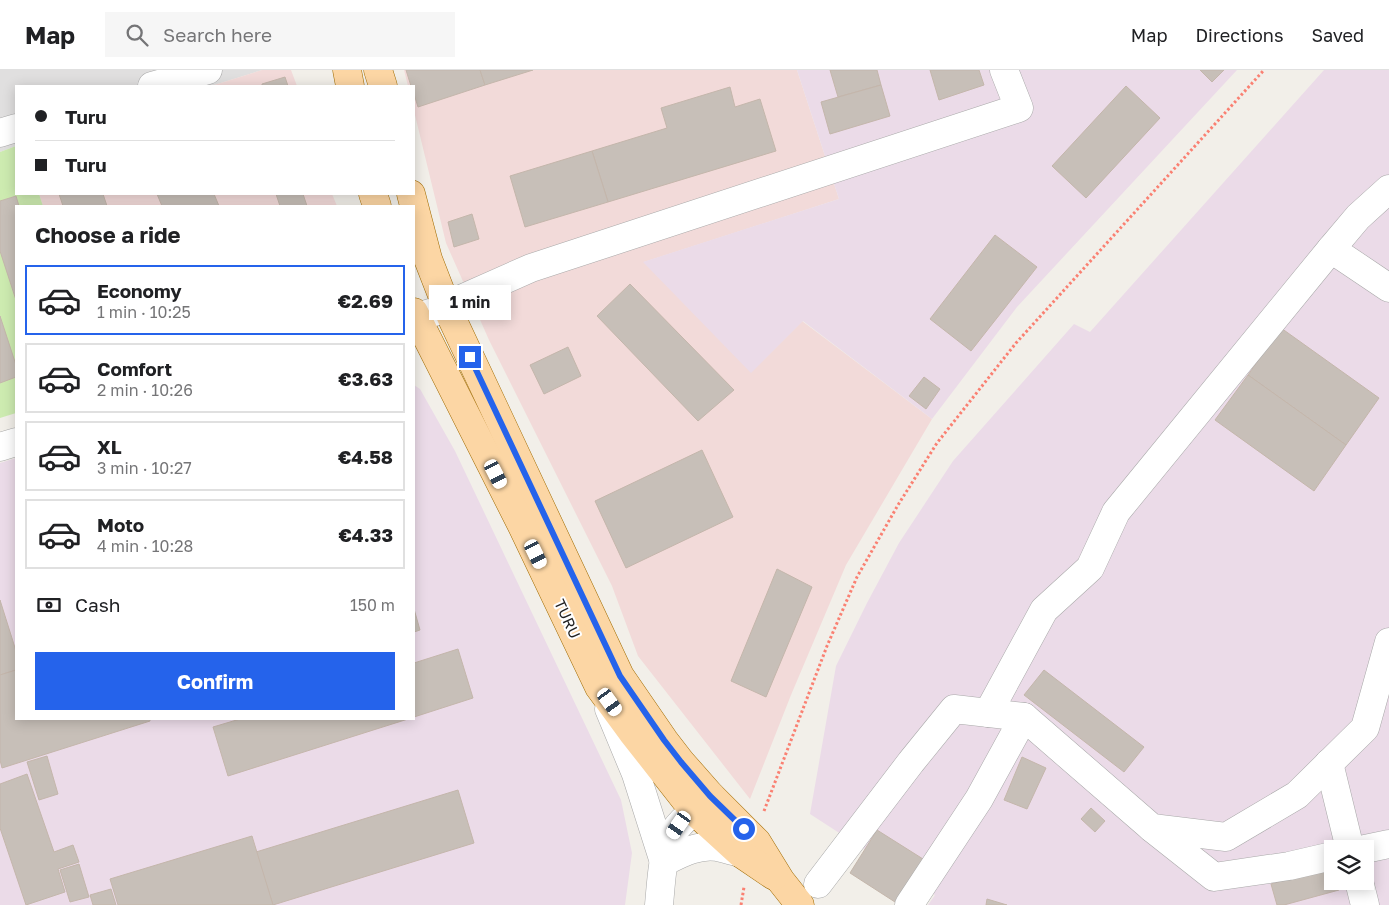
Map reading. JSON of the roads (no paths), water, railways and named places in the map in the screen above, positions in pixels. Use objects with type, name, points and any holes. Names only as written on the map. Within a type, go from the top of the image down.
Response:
[{"type":"main road","points":[[346,70],[350,85]]},
{"type":"main road","points":[[378,70],[383,85]]},
{"type":"main road","name":"TURU","points":[[415,209],[428,259],[447,308],[620,676],[664,740],[702,804]]},
{"type":"main road","name":"TURU","points":[[415,318],[522,526],[599,688],[638,740],[748,851],[781,880],[800,905]]},
{"type":"street","points":[[156,85],[208,70]]},
{"type":"street","points":[[415,316],[447,308],[461,299],[531,268],[1019,108],[1004,70]]},
{"type":"street","points":[[0,133],[15,128]]},
{"type":"street","points":[[988,713],[1044,610],[1090,568],[1116,512],[1331,248],[1358,217],[1389,189]]},
{"type":"street","points":[[1331,248],[1389,288]]},
{"type":"street","points":[[0,447],[15,442]]},
{"type":"street","points":[[1152,828],[1226,837],[1298,795],[1364,728],[1389,642]]},
{"type":"street","points":[[599,688],[636,774],[664,862]]},
{"type":"street","points":[[818,884],[954,709],[1024,717],[1152,828],[1214,877],[1288,866],[1324,858]]},
{"type":"street","points":[[909,905],[979,800],[1024,717]]},
{"type":"street","points":[[1329,763],[1348,840]]},
{"type":"street","points":[[659,905],[664,862],[670,838],[679,825],[702,804]]},
{"type":"street","points":[[1374,847],[1389,844]]},
{"type":"street","points":[[664,862],[699,847],[748,851]]},
{"type":"street","points":[[1361,890],[1365,905]]}]
